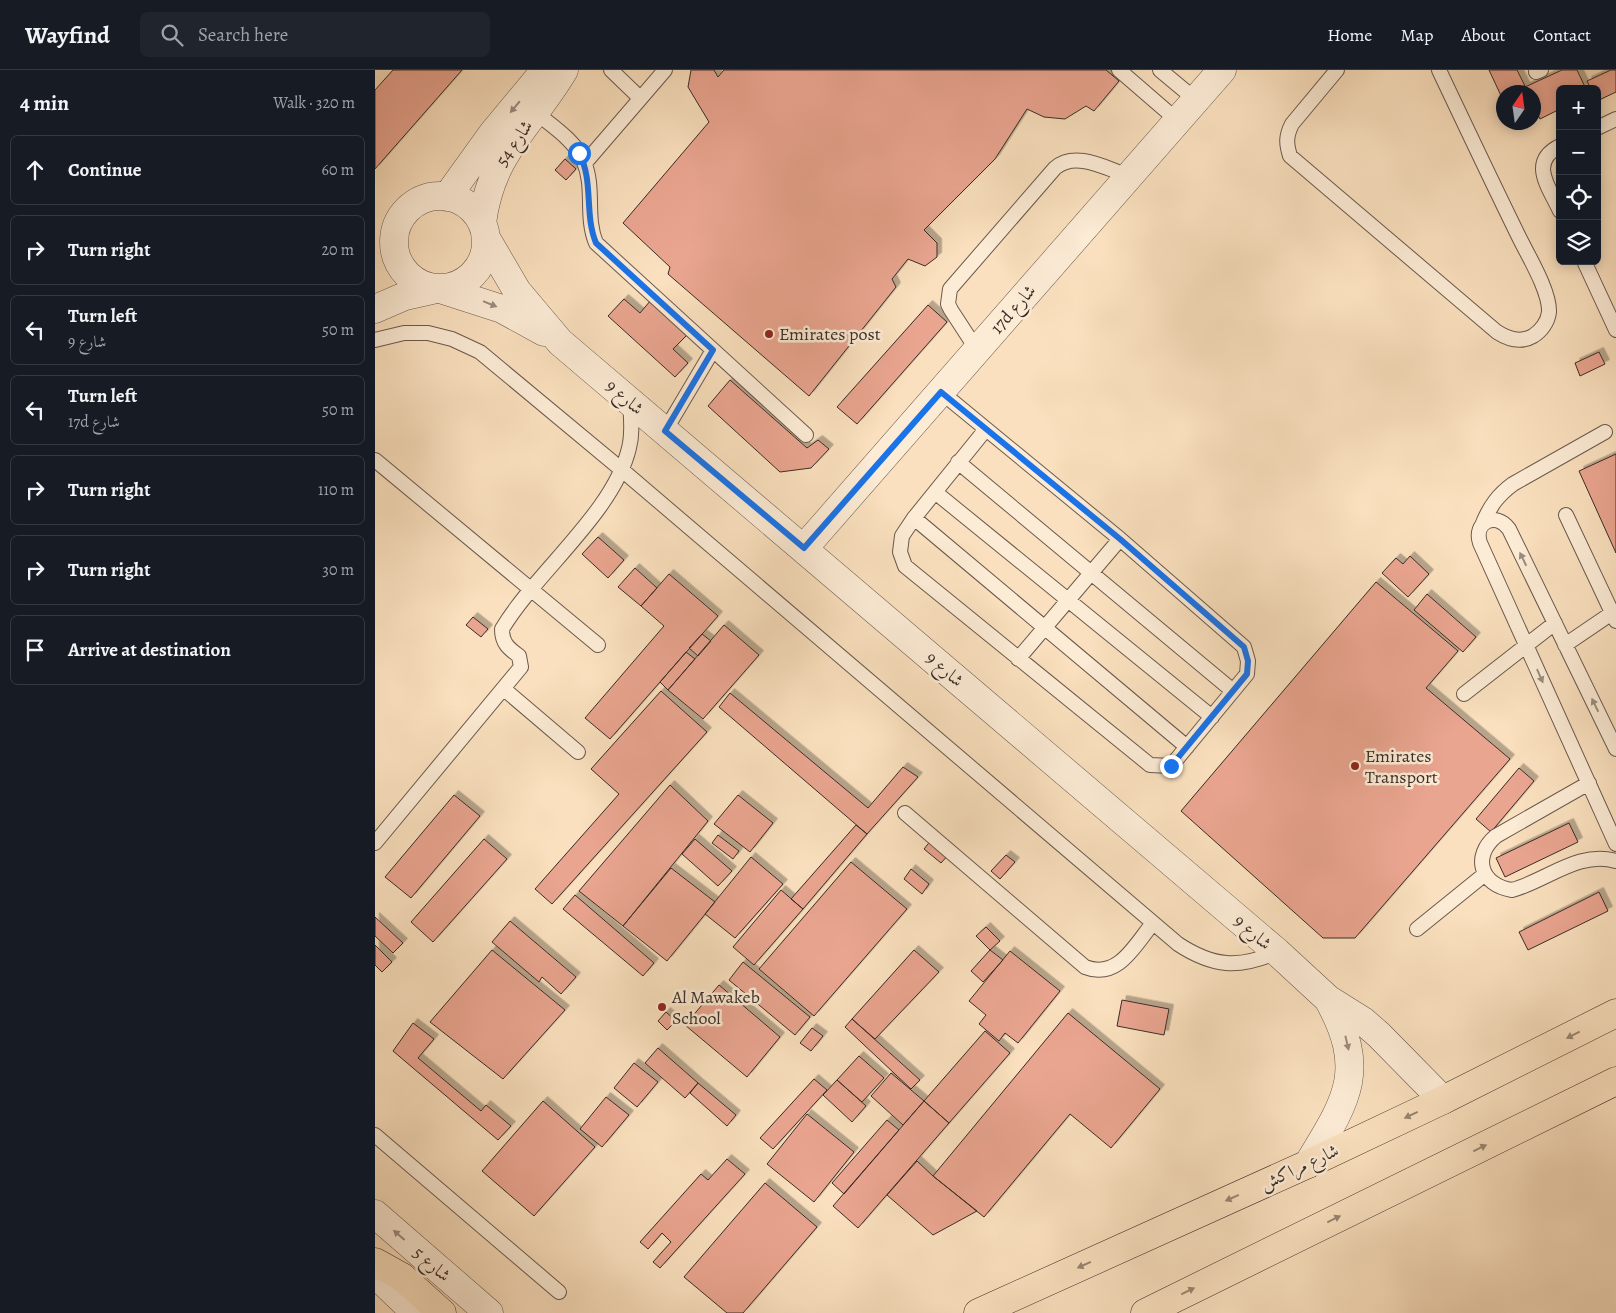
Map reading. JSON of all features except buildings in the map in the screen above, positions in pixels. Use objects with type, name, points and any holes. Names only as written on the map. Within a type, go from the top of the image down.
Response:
[{"type":"main road","name":"شارع مراكش","points":[[982,1312],[1308,1164],[1443,1100],[1614,1010]]},
{"type":"main road","points":[[1145,1313],[1616,1081]]},
{"type":"main road","points":[[375,1262],[402,1277],[442,1313]]},
{"type":"street","name":"شارع 54","points":[[447,197],[498,127],[547,70]]},
{"type":"street","name":"شارع 54","points":[[484,231],[490,183],[499,164],[564,70]]},
{"type":"street","name":"17d شارع","points":[[804,548],[1222,70]]},
{"type":"street","points":[[375,259],[394,233],[407,210],[418,202],[432,197],[447,197],[468,205],[484,231],[485,253],[471,277],[439,289],[405,296],[375,309]]},
{"type":"street","name":"شارع 9","points":[[484,231],[517,291],[561,342],[1277,952],[1328,998],[1379,1034],[1443,1100]]},
{"type":"street","points":[[394,233],[394,251],[399,265],[415,280],[439,289]]},
{"type":"street","name":"شارع 9","points":[[439,289],[502,309],[561,342]]},
{"type":"street","name":"شارع 9","points":[[1308,1164],[1343,1104],[1350,1073],[1348,1041],[1340,1020],[1328,998]]},
{"type":"street","name":"شارع 5","points":[[375,1214],[489,1313]]},
{"type":"street","points":[[375,1274],[416,1313]]},
{"type":"lane","points":[[611,70],[641,98]]},
{"type":"lane","points":[[585,162],[665,70]]},
{"type":"lane","points":[[1119,70],[1177,121]]},
{"type":"lane","points":[[1160,70],[1196,100]]},
{"type":"lane","points":[[1337,70],[1292,124],[1287,134],[1286,145],[1290,156],[1497,332],[1507,338],[1518,340],[1529,338],[1539,332],[1546,323],[1549,312],[1543,289],[1439,70]]},
{"type":"lane","points":[[535,112],[572,144],[585,162],[591,230],[596,243],[806,435]]},
{"type":"lane","points":[[1601,126],[1616,119]]},
{"type":"lane","points":[[1556,148],[1549,152],[1544,159],[1542,169],[1556,202]]},
{"type":"lane","points":[[977,350],[948,304],[950,289],[973,261],[1062,162],[1070,159],[1079,160],[1129,176]]},
{"type":"lane","points":[[1586,265],[1616,330]]},
{"type":"lane","points":[[375,340],[404,333],[428,334],[452,338],[480,352],[622,470],[1153,923],[1196,956],[1216,962],[1237,964],[1257,961],[1277,952]]},
{"type":"lane","points":[[665,431],[713,350]]},
{"type":"lane","points":[[941,392],[1120,539],[1244,647],[1248,661],[1247,674],[1171,766],[1150,766],[905,566],[900,552],[902,536],[914,518],[986,429]]},
{"type":"lane","points":[[375,843],[517,673],[521,661],[519,656],[506,646],[502,638],[502,629],[600,505],[622,470],[629,448],[632,425],[630,402]]},
{"type":"lane","points":[[1605,432],[1513,484],[1499,494],[1489,508],[1479,529],[1480,543],[1616,844]]},
{"type":"lane","points":[[375,460],[598,644]]},
{"type":"lane","points":[[958,462],[1233,690]]},
{"type":"lane","points":[[935,492],[1212,717]]},
{"type":"lane","points":[[1565,645],[1614,617],[1566,515]]},
{"type":"lane","points":[[914,518],[1187,747]]},
{"type":"lane","points":[[1483,523],[1489,519],[1504,522],[1616,749]]},
{"type":"lane","points":[[1018,658],[1120,539]]},
{"type":"lane","points":[[1464,694],[1555,623]]},
{"type":"lane","points":[[504,689],[578,752]]},
{"type":"lane","points":[[1589,783],[1496,836],[1488,843],[1483,852],[1482,863],[1485,874],[1501,888],[1512,890],[1576,862],[1592,859],[1616,861]]},
{"type":"lane","points":[[905,813],[1085,967],[1101,971],[1117,966],[1153,923]]},
{"type":"lane","points":[[1417,929],[1485,874]]},
{"type":"lane","points":[[375,1135],[559,1292]]},
{"type":"place","name":"Emirates post","points":[[769,334]]},
{"type":"place","name":"Emirates Transport","points":[[1355,766]]},
{"type":"place","name":"Al Mawakeb School","points":[[662,1007]]},
{"type":"route","points":[[579,153],[585,162],[589,217],[596,243],[604,253],[713,350],[665,431],[804,548],[941,392],[1120,539],[1244,647],[1248,661],[1247,674],[1171,766]]}]
